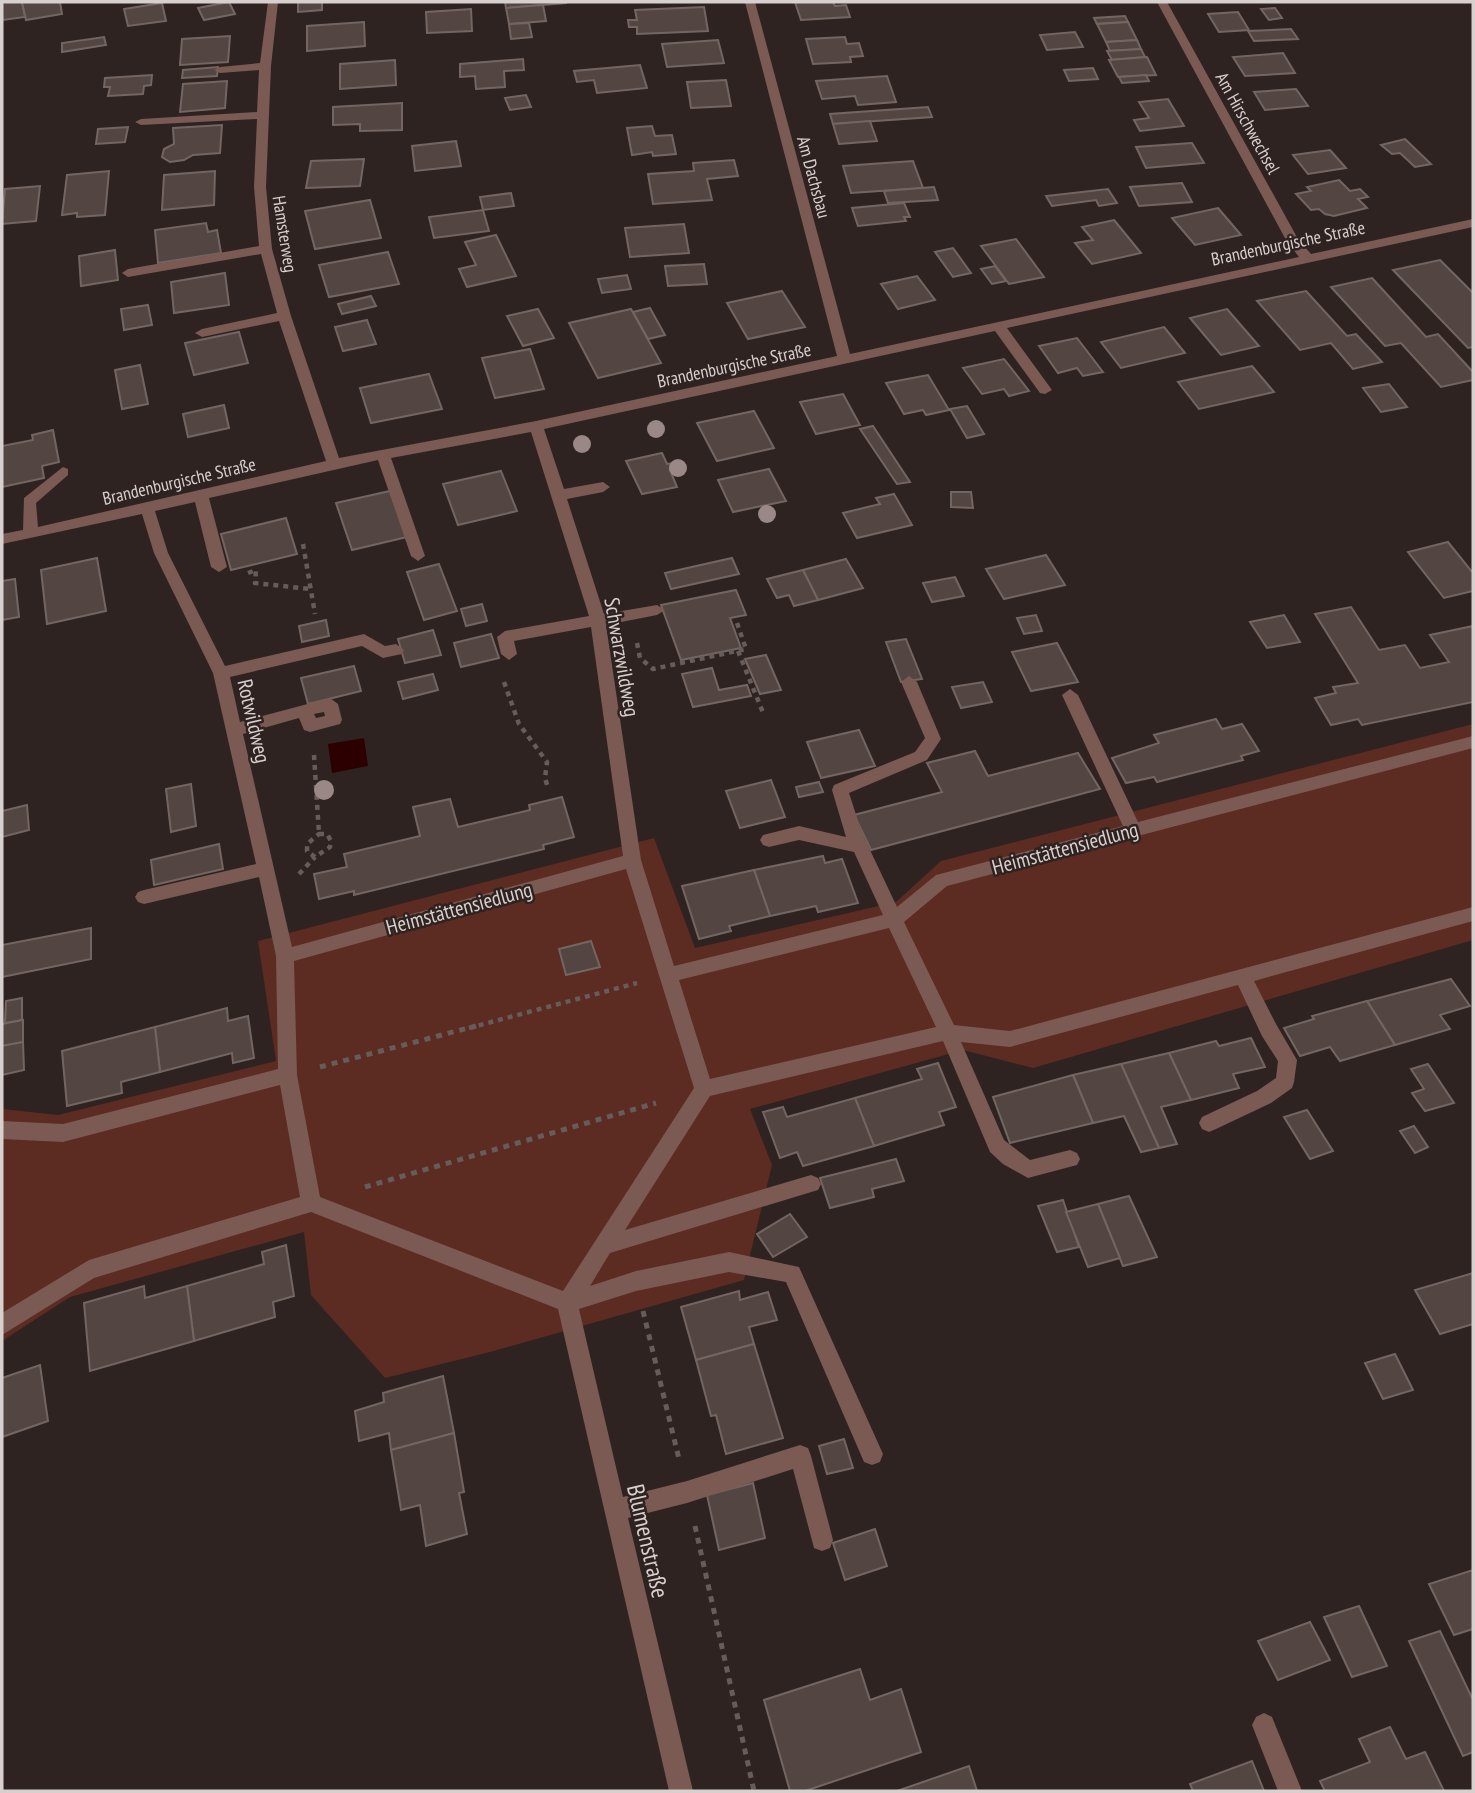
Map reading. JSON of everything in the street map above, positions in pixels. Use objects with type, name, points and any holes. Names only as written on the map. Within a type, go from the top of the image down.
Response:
[{"type":"street","name":"Hamsterweg","points":[[273,2],[265,66],[260,187],[266,249],[284,316],[334,464]]},
{"type":"street","name":"Am Dachsbau","points":[[750,2],[845,361]]},
{"type":"street","name":"Am Hirschwechsel","points":[[1162,2],[1292,240],[1307,258]]},
{"type":"street","points":[[220,70],[265,66]]},
{"type":"street","points":[[141,122],[265,115]]},
{"type":"street","name":"Brandenburgische Straße","points":[[2,539],[334,464],[384,457],[845,361],[998,325],[1473,223]]},
{"type":"street","points":[[128,273],[266,249]]},
{"type":"street","points":[[202,333],[284,316]]},
{"type":"street","points":[[998,325],[1045,390]]},
{"type":"street","name":"Schwarzwildweg","points":[[536,426],[598,619],[632,860]]},
{"type":"street","points":[[384,457],[418,556]]},
{"type":"street","points":[[31,533],[29,501],[63,472]]},
{"type":"street","points":[[560,495],[603,487]]},
{"type":"street","points":[[201,495],[219,567]]},
{"type":"street","name":"Rotwildweg","points":[[147,508],[161,553],[221,673],[285,956]]},
{"type":"street","points":[[509,654],[503,630],[657,610]]},
{"type":"street","points":[[221,673],[364,640],[383,652],[396,650]]},
{"type":"street","points":[[909,682],[933,739],[921,756],[840,790],[853,833],[948,1032],[997,1146],[1028,1168],[1070,1159]]},
{"type":"street","points":[[1070,695],[1133,830]]},
{"type":"street","points":[[234,730],[307,719]]},
{"type":"street","name":"Heimstättensiedlung","points":[[668,975],[896,919],[942,880],[1473,742]]},
{"type":"street","points":[[769,841],[799,832],[860,847]]},
{"type":"street","points":[[632,860],[704,1089]]},
{"type":"street","name":"Heimstättensiedlung","points":[[285,956],[632,860]]},
{"type":"street","points":[[144,897],[265,869]]},
{"type":"street","points":[[567,1303],[704,1089],[948,1032],[1010,1039],[1473,914]]},
{"type":"street","points":[[285,956],[288,1075],[311,1203]]},
{"type":"street","points":[[1209,1123],[1264,1097],[1285,1082],[1288,1060],[1242,976]]},
{"type":"street","points":[[2,1130],[63,1133],[288,1075]]},
{"type":"street","points":[[603,1246],[811,1184]]},
{"type":"street","points":[[2,1325],[89,1270],[311,1203],[567,1303],[636,1280],[729,1262],[792,1274],[872,1454]]},
{"type":"street","name":"Blumenstraße","points":[[567,1303],[681,1791]]},
{"type":"street","points":[[614,1510],[687,1492],[800,1455],[822,1540]]},
{"type":"street","points":[[1264,1725],[1290,1791]]},
{"type":"path","points":[[303,544],[315,614]]},
{"type":"path","points":[[219,567],[222,579],[256,570],[255,583],[310,589]]},
{"type":"path","points":[[633,615],[640,658],[653,669],[746,649],[736,620]]},
{"type":"path","points":[[738,651],[764,715]]},
{"type":"path","points":[[509,654],[498,667],[519,724],[547,762],[545,778],[548,788]]},
{"type":"path","points":[[307,719],[317,773],[320,834]]},
{"type":"path","points":[[293,879],[330,847],[331,841],[327,834],[320,834],[307,844],[307,851],[316,857]]},
{"type":"path","points":[[288,1075],[668,975]]},
{"type":"path","points":[[311,1203],[704,1089]]},
{"type":"shaded area","points":[[1473,724],[1473,940],[1033,1068],[963,1050],[750,1109],[772,1165],[744,1280],[490,1352],[385,1378],[311,1295],[304,1232],[70,1297],[2,1341],[2,1109],[58,1115],[276,1061],[258,941],[654,838],[695,948],[896,902],[941,861]]},
{"type":"shaded area","points":[[364,738],[368,766],[332,773],[328,744]]},
{"type":"building","points":[[2,2],[22,2],[25,17],[2,20]]},
{"type":"building","points":[[22,2],[60,2],[62,14],[26,20]]},
{"type":"building","points":[[229,2],[235,14],[204,20],[198,8]]},
{"type":"building","points":[[298,2],[322,2],[322,10],[298,12]]},
{"type":"building","points":[[505,2],[566,2],[566,3],[506,8]]},
{"type":"building","points":[[795,2],[833,2],[835,6],[846,5],[850,17],[801,20]]},
{"type":"building","points":[[162,3],[166,21],[128,26],[124,9]]},
{"type":"building","points":[[543,5],[546,21],[509,24],[506,8]]},
{"type":"building","points":[[704,7],[708,31],[637,34],[637,27],[629,27],[628,20],[637,20],[635,10]]},
{"type":"building","points":[[1275,8],[1282,18],[1269,20],[1261,9]]},
{"type":"building","points":[[471,9],[472,31],[427,33],[426,12]]},
{"type":"building","points":[[1238,12],[1249,30],[1219,32],[1208,14]]},
{"type":"building","points":[[1125,16],[1128,22],[1097,24],[1094,18]]},
{"type":"building","points":[[364,22],[365,46],[307,51],[307,26]]},
{"type":"building","points":[[1128,22],[1137,40],[1106,42],[1097,24]]},
{"type":"building","points":[[529,23],[532,37],[511,39],[509,24]]},
{"type":"building","points":[[1291,29],[1298,39],[1254,41],[1248,31]]},
{"type":"building","points":[[1075,32],[1083,47],[1047,50],[1040,35]]},
{"type":"building","points":[[230,36],[228,62],[180,65],[182,39]]},
{"type":"building","points":[[104,37],[106,45],[62,52],[62,43]]},
{"type":"building","points":[[845,37],[847,44],[859,43],[863,56],[850,57],[851,62],[813,64],[806,39]]},
{"type":"building","points":[[718,40],[724,63],[667,67],[662,44]]},
{"type":"building","points":[[1137,40],[1141,49],[1110,51],[1106,42]]},
{"type":"building","points":[[1141,49],[1145,57],[1112,60],[1107,51]]},
{"type":"building","points":[[1283,53],[1295,73],[1245,76],[1233,57]]},
{"type":"building","points":[[1147,57],[1156,75],[1118,77],[1109,60]]},
{"type":"building","points":[[523,59],[524,70],[504,71],[505,87],[476,89],[475,76],[460,77],[460,64]]},
{"type":"building","points":[[395,60],[396,85],[340,89],[340,64]]},
{"type":"building","points":[[640,65],[647,88],[597,93],[594,80],[577,82],[574,71]]},
{"type":"building","points":[[218,67],[217,76],[182,78],[183,70]]},
{"type":"building","points":[[1093,68],[1098,79],[1069,81],[1064,70]]},
{"type":"building","points":[[152,75],[151,85],[144,86],[143,94],[108,96],[110,87],[104,87],[105,78]]},
{"type":"building","points":[[1146,75],[1149,81],[1122,83],[1119,77]]},
{"type":"building","points":[[887,76],[896,102],[858,105],[855,96],[822,99],[816,81]]},
{"type":"building","points":[[726,80],[731,106],[691,108],[687,82]]},
{"type":"building","points":[[227,81],[225,108],[180,112],[183,84]]},
{"type":"building","points":[[1296,89],[1308,106],[1265,110],[1254,92]]},
{"type":"building","points":[[526,95],[531,107],[510,110],[505,98]]},
{"type":"building","points":[[1168,99],[1184,126],[1140,131],[1134,120],[1149,118],[1139,102]]},
{"type":"building","points":[[402,103],[402,130],[360,131],[360,124],[333,125],[333,107]]},
{"type":"building","points":[[928,107],[932,117],[833,124],[830,114]]},
{"type":"building","points":[[870,121],[877,141],[839,144],[833,124]]},
{"type":"building","points":[[222,125],[220,153],[193,155],[184,160],[170,162],[162,157],[164,149],[174,144],[173,128]]},
{"type":"building","points":[[652,126],[655,136],[672,135],[676,154],[653,156],[652,152],[632,155],[627,128]]},
{"type":"building","points":[[128,127],[125,142],[96,144],[98,129]]},
{"type":"building","points":[[1405,139],[1431,164],[1415,167],[1400,153],[1392,154],[1381,145]]},
{"type":"building","points":[[456,141],[461,166],[415,171],[412,146]]},
{"type":"building","points":[[1192,143],[1204,163],[1146,168],[1136,147]]},
{"type":"building","points":[[1330,150],[1346,168],[1308,174],[1293,155]]},
{"type":"building","points":[[364,159],[360,186],[306,188],[311,161]]},
{"type":"building","points":[[734,160],[738,176],[707,179],[712,200],[653,204],[648,174],[694,171],[693,163]]},
{"type":"building","points":[[913,161],[923,188],[851,193],[843,166]]},
{"type":"building","points":[[109,171],[105,215],[62,215],[67,175]]},
{"type":"building","points":[[215,171],[214,205],[162,210],[164,175]]},
{"type":"building","points":[[1339,180],[1350,191],[1360,189],[1368,197],[1358,199],[1367,208],[1334,216],[1319,209],[1311,210],[1296,194],[1311,191],[1307,187]]},
{"type":"building","points":[[1182,183],[1192,202],[1139,206],[1130,187]]},
{"type":"building","points":[[40,186],[36,221],[2,224],[5,189]]},
{"type":"building","points":[[934,187],[938,200],[888,203],[884,191]]},
{"type":"building","points":[[1108,189],[1117,203],[1099,206],[1096,200],[1052,206],[1046,196]]},
{"type":"building","points":[[511,193],[514,206],[483,210],[480,197]]},
{"type":"building","points":[[370,200],[381,238],[315,249],[305,211]]},
{"type":"building","points":[[904,203],[910,217],[904,217],[906,221],[858,226],[852,208]]},
{"type":"building","points":[[1218,208],[1241,235],[1195,245],[1172,218]]},
{"type":"building","points":[[483,210],[489,231],[434,238],[429,217]]},
{"type":"building","points":[[1114,220],[1141,253],[1092,264],[1075,243],[1093,240],[1082,227]]},
{"type":"building","points":[[206,223],[208,232],[217,230],[221,253],[158,263],[155,230]]},
{"type":"building","points":[[684,224],[689,253],[630,257],[625,228]]},
{"type":"building","points":[[496,235],[516,276],[467,287],[459,269],[476,265],[465,242]]},
{"type":"building","points":[[1016,239],[1044,277],[1009,284],[981,246]]},
{"type":"building","points":[[953,248],[971,273],[953,277],[935,252]]},
{"type":"building","points":[[115,250],[118,280],[81,286],[79,256]]},
{"type":"building","points":[[388,252],[399,284],[329,297],[319,265]]},
{"type":"building","points":[[1440,260],[1473,293],[1473,347],[1468,348],[1393,270]]},
{"type":"building","points":[[704,264],[707,284],[668,286],[665,266]]},
{"type":"building","points":[[995,266],[1006,281],[992,284],[981,269]]},
{"type":"building","points":[[225,273],[229,305],[174,313],[171,282]]},
{"type":"building","points":[[627,275],[631,289],[602,293],[598,279]]},
{"type":"building","points":[[917,276],[935,300],[898,309],[881,284]]},
{"type":"building","points":[[1372,278],[1426,337],[1438,334],[1473,372],[1473,380],[1441,387],[1401,343],[1385,346],[1331,287]]},
{"type":"building","points":[[782,291],[805,327],[748,339],[727,303]]},
{"type":"building","points":[[1306,291],[1347,336],[1356,334],[1382,362],[1353,369],[1331,343],[1300,350],[1257,301]]},
{"type":"building","points":[[371,296],[376,306],[342,314],[338,304]]},
{"type":"building","points":[[148,305],[152,325],[124,330],[121,309]]},
{"type":"building","points":[[650,308],[665,335],[648,339],[633,312]]},
{"type":"building","points":[[538,309],[554,338],[523,346],[507,316]]},
{"type":"building","points":[[631,309],[661,363],[598,378],[569,323]]},
{"type":"building","points":[[1227,309],[1259,346],[1221,355],[1190,318]]},
{"type":"building","points":[[367,320],[376,344],[343,351],[335,327]]},
{"type":"building","points":[[1164,327],[1185,353],[1121,368],[1101,342]]},
{"type":"building","points":[[239,332],[248,363],[194,375],[185,343]]},
{"type":"building","points":[[1077,338],[1103,372],[1083,376],[1077,368],[1058,373],[1039,346]]},
{"type":"building","points":[[530,349],[544,389],[495,398],[482,358]]},
{"type":"building","points":[[1004,359],[1029,391],[1009,396],[1004,389],[982,394],[963,368]]},
{"type":"building","points":[[140,365],[148,404],[122,409],[115,370]]},
{"type":"building","points":[[1252,366],[1274,392],[1199,409],[1178,382]]},
{"type":"building","points":[[429,374],[442,409],[371,423],[360,388]]},
{"type":"building","points":[[928,375],[949,410],[926,415],[923,410],[904,414],[886,383]]},
{"type":"building","points":[[1389,384],[1407,407],[1381,412],[1363,388]]},
{"type":"building","points":[[843,394],[860,425],[816,434],[800,402]]},
{"type":"building","points":[[224,405],[229,428],[188,437],[183,414]]},
{"type":"building","points":[[967,406],[984,434],[967,438],[950,409]]},
{"type":"building","points":[[754,411],[774,448],[717,461],[697,423]]},
{"type":"building","points":[[873,426],[910,482],[897,484],[860,429]]},
{"type":"building","points":[[53,430],[59,462],[42,466],[44,478],[2,487],[2,446],[33,440],[32,435]]},
{"type":"building","points":[[662,453],[667,464],[673,463],[676,469],[670,470],[677,487],[642,494],[626,461]]},
{"type":"building","points":[[769,469],[786,501],[733,512],[718,480]]},
{"type":"building","points":[[501,471],[517,511],[458,525],[443,484]]},
{"type":"building","points":[[390,491],[407,537],[352,550],[336,503]]},
{"type":"building","points":[[951,492],[971,492],[973,508],[951,507]]},
{"type":"building","points":[[894,494],[912,525],[857,538],[843,513],[880,504],[876,498]]},
{"type":"building","points":[[286,518],[297,554],[231,570],[221,534]]},
{"type":"building","points":[[1448,542],[1473,573],[1473,591],[1444,598],[1408,552]]},
{"type":"building","points":[[1046,555],[1065,585],[1004,599],[986,569]]},
{"type":"building","points":[[97,558],[106,611],[47,624],[41,570]]},
{"type":"building","points":[[732,558],[739,574],[671,589],[665,573]]},
{"type":"building","points":[[846,559],[863,588],[818,600],[803,570]]},
{"type":"building","points":[[439,564],[457,611],[424,620],[407,572]]},
{"type":"building","points":[[803,570],[818,600],[794,606],[789,595],[777,598],[767,579]]},
{"type":"building","points":[[955,577],[964,596],[932,602],[923,583]]},
{"type":"building","points":[[15,579],[19,617],[2,620],[2,581]]},
{"type":"building","points":[[736,590],[746,615],[730,618],[741,648],[681,660],[661,605]]},
{"type":"building","points":[[482,604],[487,621],[466,626],[461,609]]},
{"type":"building","points":[[1351,607],[1379,650],[1405,645],[1420,668],[1449,662],[1430,635],[1473,626],[1473,702],[1362,725],[1358,719],[1331,725],[1315,698],[1336,693],[1333,687],[1358,683],[1315,614]]},
{"type":"building","points":[[1036,615],[1042,631],[1024,634],[1017,618]]},
{"type":"building","points":[[1284,615],[1300,642],[1267,648],[1250,622]]},
{"type":"building","points":[[326,620],[329,636],[302,642],[299,626]]},
{"type":"building","points":[[433,630],[441,655],[405,663],[398,639]]},
{"type":"building","points":[[491,634],[499,658],[461,667],[454,643]]},
{"type":"building","points":[[906,639],[922,679],[901,682],[886,642]]},
{"type":"building","points":[[1057,643],[1078,682],[1031,691],[1012,652]]},
{"type":"building","points":[[766,655],[781,690],[760,694],[745,659]]},
{"type":"building","points":[[354,666],[361,691],[308,704],[301,678]]},
{"type":"building","points":[[712,668],[719,690],[747,685],[751,696],[693,707],[682,674]]},
{"type":"building","points":[[433,674],[438,690],[403,699],[398,682]]},
{"type":"building","points":[[983,682],[992,702],[961,708],[952,687]]},
{"type":"building","points":[[1216,719],[1222,729],[1242,724],[1259,751],[1241,756],[1243,760],[1157,782],[1154,777],[1126,783],[1112,758],[1159,743],[1154,735]]},
{"type":"building","points":[[859,730],[875,766],[821,778],[807,742]]},
{"type":"building","points":[[975,751],[988,776],[1078,753],[1100,789],[871,850],[854,815],[942,792],[927,763]]},
{"type":"building","points":[[771,780],[785,817],[740,828],[726,791]]},
{"type":"building","points":[[819,782],[823,792],[799,797],[796,787]]},
{"type":"building","points":[[191,784],[196,826],[171,832],[166,789]]},
{"type":"building","points":[[562,797],[574,837],[543,845],[544,849],[354,895],[354,891],[319,899],[314,874],[347,867],[344,854],[420,836],[413,807],[450,799],[458,827],[530,810],[529,805]]},
{"type":"building","points":[[27,805],[29,830],[2,837],[2,811]]},
{"type":"building","points":[[219,844],[223,869],[154,885],[151,860]]},
{"type":"building","points":[[823,856],[825,863],[842,859],[858,903],[818,912],[816,906],[770,916],[754,870]]},
{"type":"building","points":[[754,870],[770,916],[729,926],[731,931],[699,939],[682,886]]},
{"type":"building","points":[[91,928],[91,959],[2,977],[2,945]]},
{"type":"building","points":[[591,941],[600,967],[566,975],[559,949]]},
{"type":"building","points":[[1451,979],[1470,1006],[1440,1015],[1450,1029],[1395,1045],[1367,1001]]},
{"type":"building","points":[[22,998],[22,1020],[5,1023],[6,1001]]},
{"type":"building","points":[[1367,1001],[1395,1045],[1340,1061],[1330,1047],[1300,1056],[1284,1028],[1314,1019],[1312,1016]]},
{"type":"building","points":[[227,1008],[228,1021],[248,1016],[254,1058],[233,1063],[232,1053],[160,1072],[155,1027]]},
{"type":"building","points":[[23,1020],[23,1042],[2,1046],[2,1024]]},
{"type":"building","points":[[155,1027],[160,1072],[121,1082],[122,1093],[67,1106],[62,1051]]},
{"type":"building","points":[[1251,1038],[1265,1067],[1233,1074],[1239,1088],[1191,1100],[1169,1053],[1216,1041],[1219,1046]]},
{"type":"building","points":[[23,1042],[24,1070],[2,1075],[2,1046]]},
{"type":"building","points":[[1169,1053],[1191,1100],[1161,1107],[1177,1144],[1159,1148],[1121,1064]]},
{"type":"building","points":[[938,1063],[956,1107],[939,1112],[944,1125],[874,1146],[855,1098],[922,1079],[917,1069]]},
{"type":"building","points":[[1121,1064],[1159,1148],[1141,1152],[1124,1116],[1093,1123],[1073,1075]]},
{"type":"building","points":[[1428,1064],[1454,1103],[1425,1111],[1412,1093],[1424,1089],[1411,1069]]},
{"type":"building","points":[[1073,1075],[1093,1123],[1010,1143],[993,1097]]},
{"type":"building","points":[[855,1098],[874,1146],[803,1166],[797,1152],[780,1158],[763,1112],[783,1107],[787,1117]]},
{"type":"building","points":[[1307,1110],[1333,1151],[1310,1159],[1284,1117]]},
{"type":"building","points":[[1414,1126],[1428,1147],[1415,1153],[1400,1131]]},
{"type":"building","points":[[896,1159],[904,1181],[872,1189],[874,1197],[830,1208],[820,1178]]},
{"type":"building","points":[[1129,1196],[1157,1257],[1123,1266],[1098,1204]]},
{"type":"building","points":[[1063,1200],[1079,1247],[1057,1252],[1038,1206]]},
{"type":"building","points":[[1098,1204],[1120,1258],[1088,1267],[1066,1212]]},
{"type":"building","points":[[790,1214],[807,1237],[773,1257],[757,1234]]},
{"type":"building","points":[[286,1245],[294,1296],[273,1302],[275,1317],[194,1341],[187,1286],[264,1264],[262,1252]]},
{"type":"building","points":[[1473,1273],[1473,1324],[1440,1334],[1415,1290]]},
{"type":"building","points":[[144,1286],[145,1298],[187,1286],[194,1341],[90,1371],[84,1303]]},
{"type":"building","points":[[739,1291],[740,1300],[768,1292],[777,1320],[749,1327],[754,1344],[696,1360],[681,1307]]},
{"type":"building","points":[[754,1344],[783,1438],[726,1454],[716,1415],[711,1416],[696,1360]]},
{"type":"building","points":[[1395,1354],[1413,1390],[1383,1399],[1365,1363]]},
{"type":"building","points":[[40,1365],[48,1421],[2,1437],[2,1378]]},
{"type":"building","points":[[443,1376],[454,1433],[391,1450],[389,1433],[359,1441],[355,1411],[384,1402],[383,1393]]},
{"type":"building","points":[[454,1433],[464,1492],[459,1493],[467,1534],[426,1546],[420,1505],[401,1510],[391,1450]]},
{"type":"building","points":[[844,1439],[853,1468],[827,1474],[819,1446]]},
{"type":"building","points":[[753,1483],[765,1538],[719,1550],[707,1495]]},
{"type":"building","points":[[875,1529],[887,1566],[845,1580],[833,1543]]},
{"type":"building","points":[[1473,1570],[1473,1629],[1454,1635],[1429,1584]]},
{"type":"building","points":[[1359,1606],[1387,1666],[1352,1677],[1324,1617]]},
{"type":"building","points":[[1310,1622],[1330,1660],[1278,1680],[1258,1641]]},
{"type":"building","points":[[1440,1631],[1473,1700],[1473,1752],[1463,1756],[1409,1641]]},
{"type":"building","points":[[860,1669],[870,1700],[901,1689],[921,1752],[805,1791],[790,1791],[764,1700]]},
{"type":"building","points":[[1390,1727],[1406,1759],[1425,1752],[1444,1791],[1325,1791],[1320,1781],[1370,1762],[1359,1739]]},
{"type":"building","points":[[1252,1761],[1264,1791],[1193,1791],[1190,1784]]},
{"type":"building","points":[[969,1766],[977,1791],[897,1791]]}]
